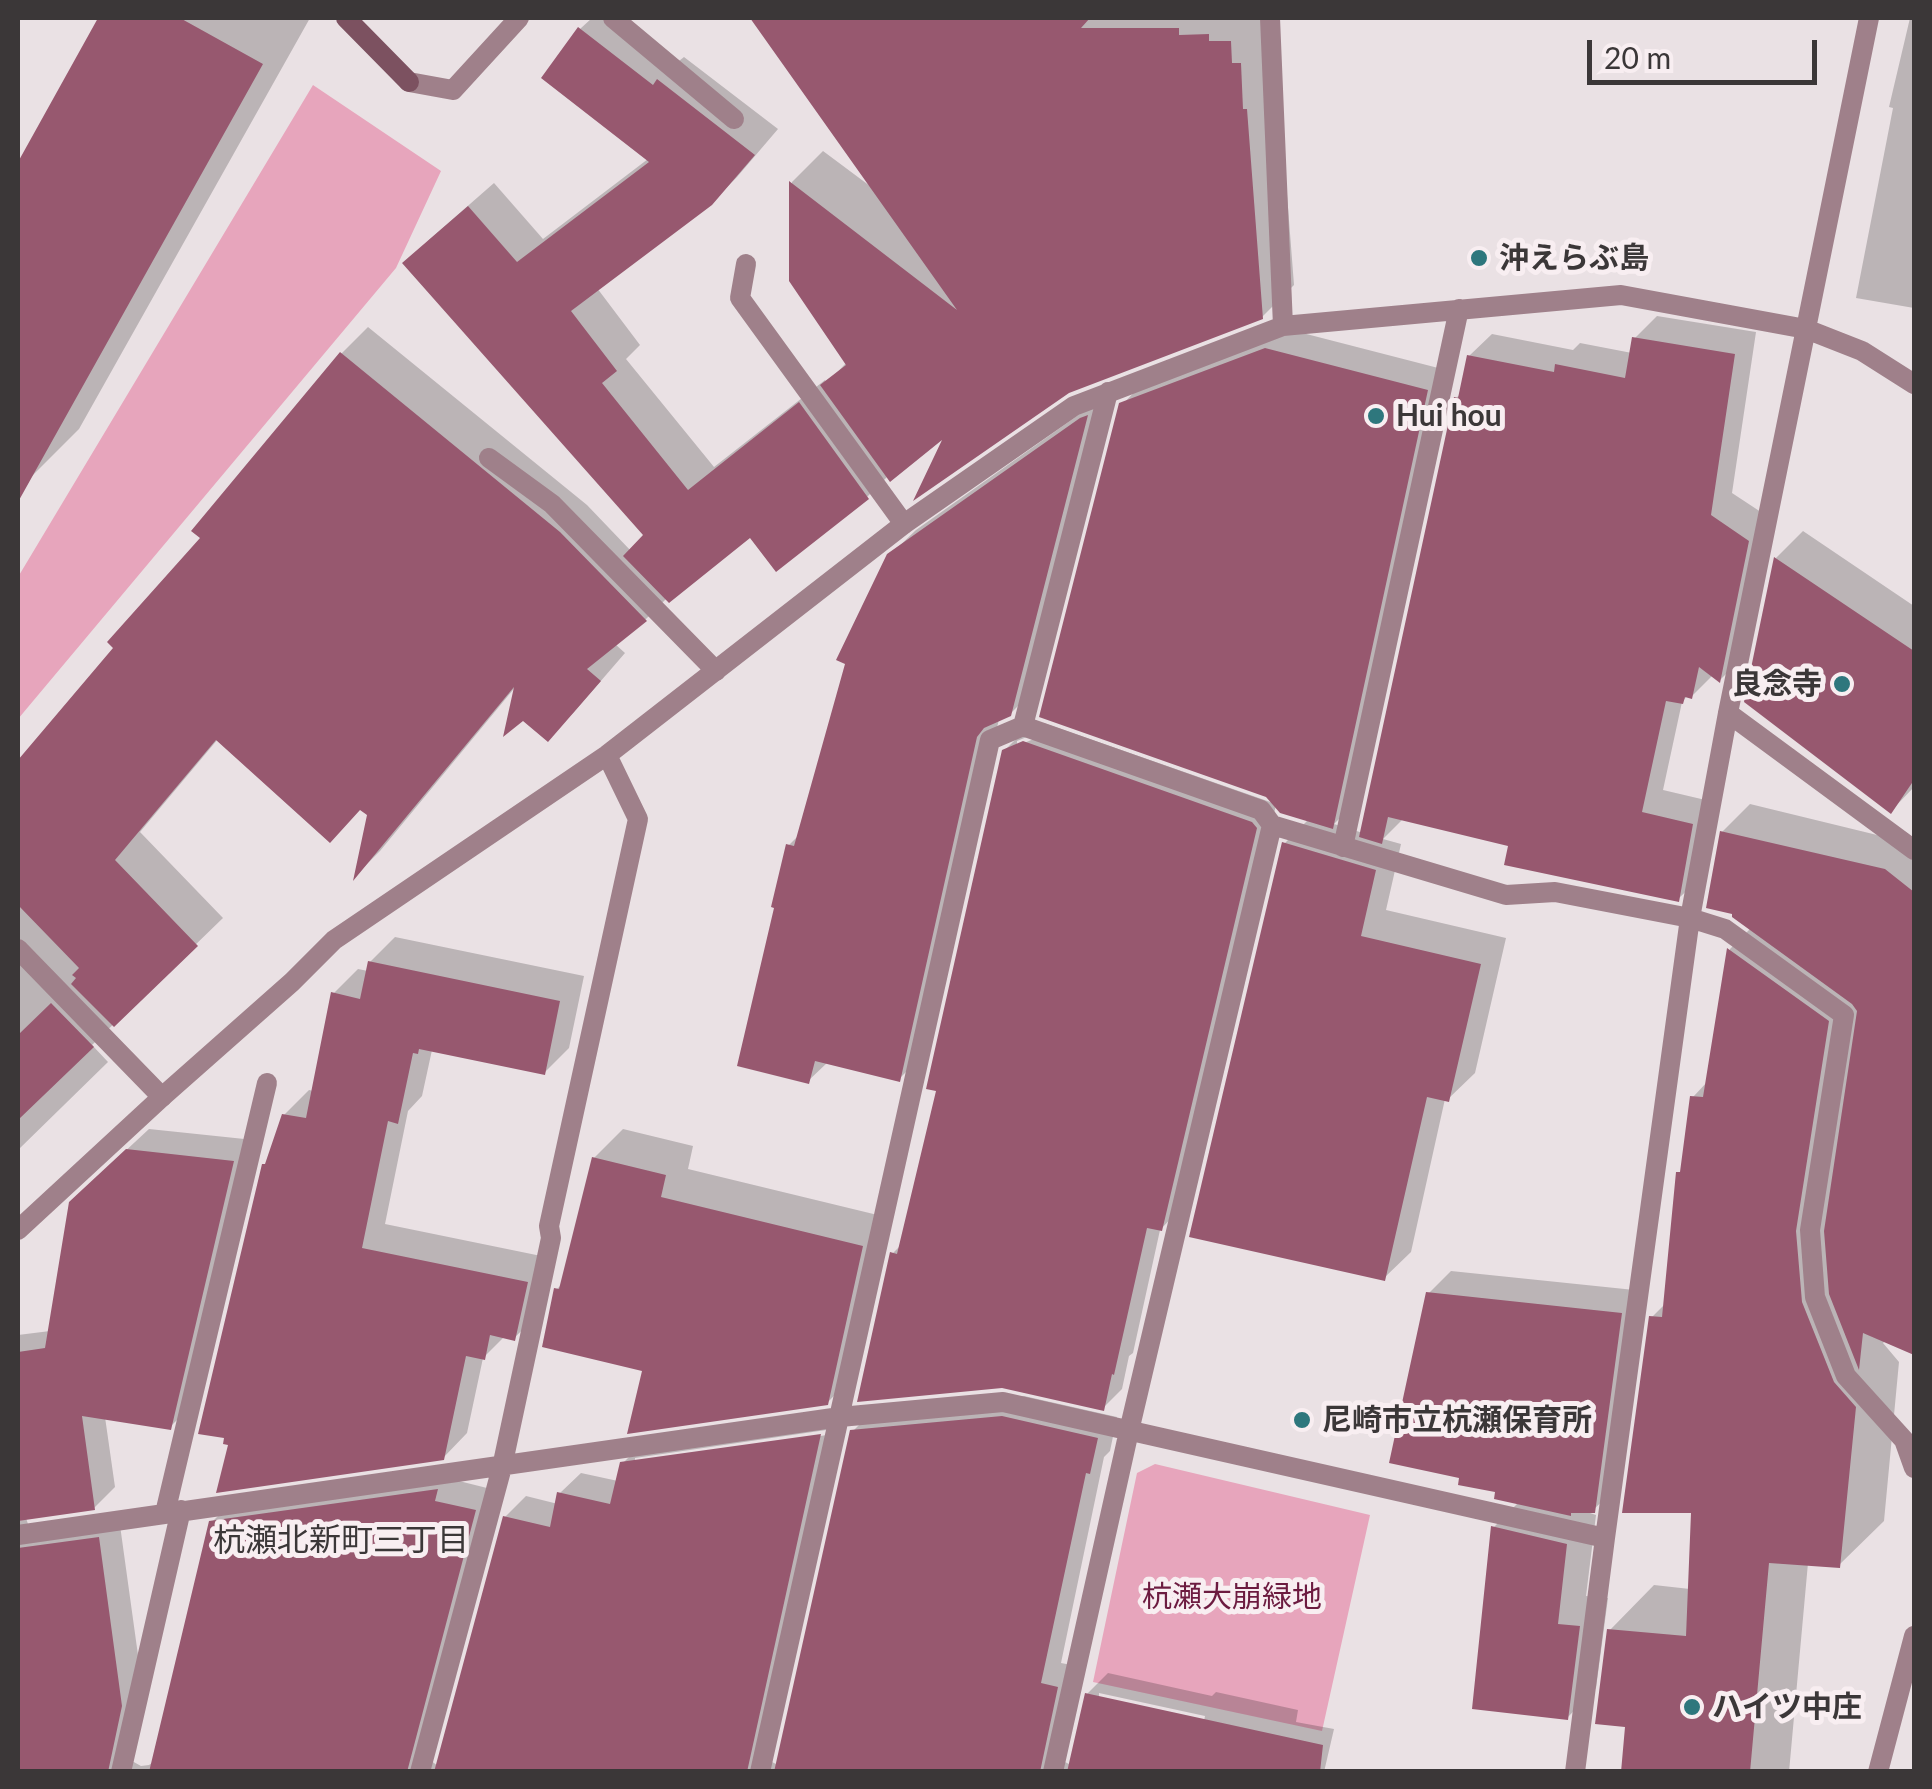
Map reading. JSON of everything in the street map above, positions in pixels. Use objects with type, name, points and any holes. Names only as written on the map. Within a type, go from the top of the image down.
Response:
[{"type":"street","points":[[346,18],[409,82],[453,90],[518,18]]},
{"type":"street","points":[[613,18],[734,119]]},
{"type":"street","points":[[1270,18],[1283,326]]},
{"type":"street","points":[[1576,1772],[1690,918],[1869,18]]},
{"type":"street","points":[[746,264],[740,298],[904,524]]},
{"type":"street","points":[[18,1230],[334,940],[607,755],[904,524],[1074,406],[1283,326],[1621,295],[1806,330],[1862,351],[1914,384]]},
{"type":"street","points":[[1343,847],[1458,309]]},
{"type":"street","points":[[1023,726],[1108,392]]},
{"type":"street","points":[[489,458],[552,504],[716,671]]},
{"type":"street","points":[[1728,713],[1914,850]]},
{"type":"street","points":[[760,1772],[990,740],[1023,726],[1261,810],[1272,825],[1506,896],[1556,892],[1690,918],[1725,929],[1844,1015],[1810,1230],[1816,1297],[1846,1376],[1904,1440],[1914,1465]]},
{"type":"street","points":[[420,1772],[502,1467],[551,1238],[549,1226],[638,819],[607,755]]},
{"type":"street","points":[[1053,1772],[1272,825]]},
{"type":"street","points":[[18,949],[162,1097]]},
{"type":"street","points":[[121,1772],[173,1511],[267,1083]]},
{"type":"street","points":[[18,1535],[840,1417],[1003,1402],[1605,1538]]},
{"type":"street","points":[[1878,1772],[1914,1636]]},
{"type":"green space","points":[[313,85],[441,171],[396,268],[18,719],[18,577]]},
{"type":"green space","name":"杭瀬大崩緑地","points":[[1155,1464],[1370,1515],[1322,1731],[1093,1682],[1137,1473]]},
{"type":"building","points":[[98,18],[180,18],[263,64],[18,502],[18,162]]},
{"type":"building","points":[[750,18],[1090,18],[1081,28],[1179,28],[1179,35],[1209,34],[1209,41],[1231,41],[1232,63],[1241,63],[1243,109],[1247,109],[1263,319],[1069,393],[913,501],[942,440],[890,482],[820,385],[846,365],[789,281],[789,181],[957,310]]},
{"type":"building","points":[[578,27],[653,85],[657,79],[755,155],[712,205],[571,311],[617,371],[602,383],[688,490],[799,402],[869,499],[776,572],[750,538],[669,603],[623,556],[643,535],[402,263],[468,206],[517,262],[649,162],[541,78]]},
{"type":"building","points":[[1632,337],[1735,354],[1711,515],[1749,541],[1720,683],[1699,667],[1692,699],[1685,697],[1683,704],[1666,701],[1642,812],[1693,824],[1679,902],[1504,865],[1508,846],[1388,817],[1382,844],[1359,837],[1454,397],[1458,398],[1467,355],[1554,372],[1555,364],[1625,378]]},
{"type":"building","points":[[1265,348],[1428,390],[1333,829],[1280,813],[1266,797],[1039,717],[1119,403]]},
{"type":"building","points":[[340,352],[560,532],[647,621],[587,669],[601,681],[548,742],[523,721],[503,737],[514,687],[353,881],[367,815],[360,810],[330,843],[216,740],[115,860],[198,946],[114,1027],[71,984],[76,978],[72,975],[79,968],[18,905],[18,760],[113,648],[107,642],[200,538],[191,531]]},
{"type":"building","points":[[1088,415],[1011,716],[984,728],[977,737],[900,1082],[815,1061],[809,1084],[737,1066],[786,844],[794,846],[845,664],[836,660],[887,554]]},
{"type":"building","name":"良念寺","points":[[1774,557],[1914,651],[1914,780],[1891,814],[1744,702]]},
{"type":"building","points":[[1023,741],[1252,822],[1257,828],[1162,1231],[1147,1228],[1104,1411],[1002,1388],[857,1402],[890,1252],[897,1254],[936,1091],[926,1089],[1002,750]]},
{"type":"building","points":[[1720,831],[1885,869],[1914,892],[1914,1355],[1863,1333],[1859,1370],[1829,1294],[1824,1231],[1857,1011],[1732,914],[1706,908]]},
{"type":"building","points":[[1282,842],[1376,870],[1361,936],[1481,964],[1449,1102],[1427,1097],[1385,1281],[1189,1237]]},
{"type":"building","points":[[1727,948],[1829,1021],[1796,1231],[1802,1302],[1834,1382],[1856,1407],[1840,1568],[1769,1563],[1750,1772],[1621,1772],[1625,1727],[1595,1724],[1607,1629],[1686,1636],[1691,1513],[1622,1513],[1649,1316],[1662,1317],[1676,1172],[1680,1172],[1690,1096],[1703,1097]]},
{"type":"building","points":[[368,961],[560,1001],[545,1075],[419,1049],[418,1054],[413,1053],[398,1124],[388,1121],[362,1248],[528,1282],[515,1341],[490,1335],[485,1360],[466,1356],[444,1460],[216,1493],[228,1445],[223,1444],[224,1438],[198,1434],[262,1164],[282,1114],[306,1118],[331,992],[360,999]]},
{"type":"building","points":[[51,1003],[94,1047],[18,1120],[18,1035]]},
{"type":"building","points":[[126,1149],[234,1161],[171,1430],[82,1416],[95,1510],[18,1521],[18,1352],[45,1348],[69,1202]]},
{"type":"building","points":[[592,1157],[666,1175],[661,1197],[863,1246],[828,1405],[627,1434],[642,1371],[542,1347],[554,1288],[559,1289]]},
{"type":"building","points":[[1426,1292],[1622,1313],[1595,1513],[1571,1516],[1494,1499],[1495,1492],[1458,1485],[1459,1478],[1389,1463]]},
{"type":"building","points":[[1002,1416],[1098,1438],[1090,1474],[1086,1473],[1041,1683],[1058,1687],[1040,1772],[774,1772],[850,1430]]},
{"type":"building","points":[[821,1434],[747,1772],[434,1772],[503,1516],[550,1527],[557,1492],[610,1504],[620,1462]]},
{"type":"building","points":[[438,1489],[435,1501],[476,1510],[407,1772],[149,1772],[209,1521]]},
{"type":"building","points":[[1491,1526],[1567,1544],[1558,1624],[1580,1626],[1568,1720],[1472,1709]]},
{"type":"building","points":[[99,1537],[122,1706],[108,1772],[18,1772],[18,1548]]},
{"type":"building","points":[[1085,1693],[1323,1745],[1320,1772],[1067,1772]]},
{"type":"place","name":"沖えらぶ島","points":[[1479,258]]},
{"type":"place","name":"Hui hou","points":[[1376,416]]},
{"type":"place","name":"良念寺","points":[[1842,684]]},
{"type":"place","name":"尼崎市立杭瀬保育所","points":[[1302,1420]]},
{"type":"place","name":"ハイツ中庄","points":[[1692,1707]]},
{"type":"district","name":"杭瀬北新町三丁目","points":[[341,1541]]}]
